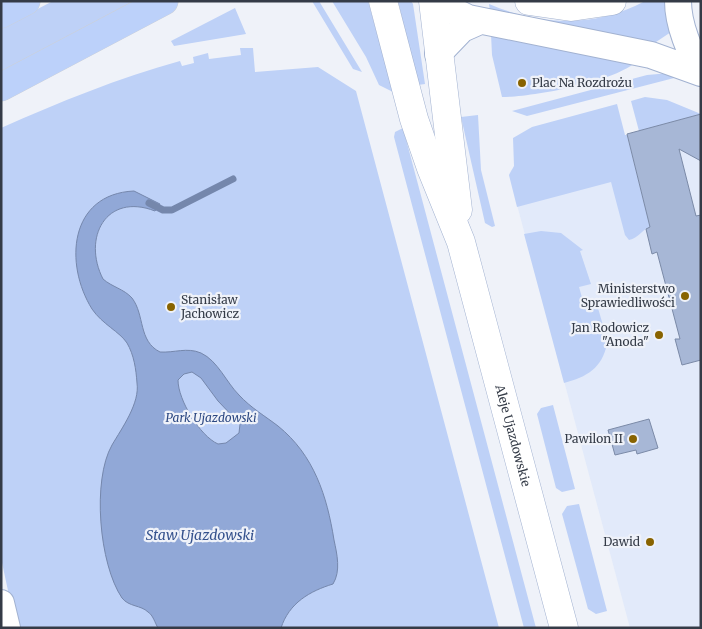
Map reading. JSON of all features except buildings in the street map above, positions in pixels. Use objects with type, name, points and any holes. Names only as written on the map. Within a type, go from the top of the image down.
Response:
[{"type":"main road","points":[[1,14],[26,1]]},
{"type":"main road","points":[[1,87],[164,1]]},
{"type":"street","points":[[383,1],[414,119],[431,168],[462,242]]},
{"type":"street","points":[[434,1],[438,54],[462,242]]},
{"type":"street","points":[[434,1],[461,15],[480,21],[651,55],[701,73]]},
{"type":"street","points":[[528,1],[571,7],[612,1]]},
{"type":"street","points":[[678,1],[678,13],[683,32],[701,73]]},
{"type":"street","points":[[438,54],[462,30],[480,21]]},
{"type":"street","name":"Aleje Ujazdowskie","points":[[462,242],[564,628]]},
{"type":"street","points":[[1,603],[6,628]]},
{"type":"shaded area","points":[[701,114],[701,628],[630,628],[509,175],[511,170]]},
{"type":"green space","points":[[53,1],[147,1],[1,76],[1,28]]},
{"type":"green space","points":[[312,1],[319,1],[362,72],[353,69]]},
{"type":"green space","points":[[332,1],[368,1],[393,92],[379,85],[366,57]]},
{"type":"green space","points":[[398,1],[411,1],[413,4],[425,84],[418,85]]},
{"type":"green space","points":[[645,1],[667,1],[671,32],[653,44],[490,12],[489,4],[528,17],[568,21],[588,20],[607,16]]},
{"type":"green space","points":[[235,8],[246,34],[174,46],[171,41]]},
{"type":"green space","points":[[491,34],[637,61],[626,69],[593,82],[553,91],[502,97],[492,55]]},
{"type":"green space","name":"Park Ujazdowski","points":[[240,48],[253,48],[255,72],[318,67],[356,91],[499,628],[16,628],[1,558],[1,128],[67,100],[134,75],[180,61],[182,66],[194,63],[193,57],[208,53],[209,59],[241,55]]},
{"type":"green space","points":[[670,73],[678,77],[527,116],[512,111],[647,75]]},
{"type":"green space","points":[[645,97],[667,100],[701,114],[639,131],[631,101]]},
{"type":"green space","points":[[617,104],[625,135],[627,135],[650,227],[629,240],[625,235],[611,182],[517,207],[509,175],[514,166],[513,138],[532,127]]},
{"type":"green space","points":[[478,115],[481,170],[495,226],[492,227],[485,223],[461,117]]},
{"type":"green space","points":[[403,128],[536,628],[524,628],[394,137],[395,132]]},
{"type":"green space","points":[[541,231],[561,233],[583,250],[580,251],[591,284],[579,287],[583,301],[595,298],[605,332],[605,344],[607,344],[601,359],[592,370],[580,378],[564,383],[524,234]]},
{"type":"green space","points":[[553,405],[575,489],[562,492],[556,488],[537,414],[541,408]]},
{"type":"green space","points":[[579,504],[607,611],[596,614],[588,609],[562,514],[567,506]]},
{"type":"water","name":"Staw Ujazdowski","points":[[134,191],[160,204],[155,211],[138,207],[123,208],[111,213],[103,222],[97,234],[95,248],[97,264],[103,279],[132,298],[139,312],[145,335],[153,347],[160,352],[196,351],[212,361],[244,400],[290,437],[310,463],[323,492],[337,557],[337,574],[333,584],[316,590],[301,599],[289,612],[281,628],[158,628],[150,613],[128,603],[122,598],[114,583],[103,544],[100,500],[102,479],[106,460],[112,445],[136,399],[136,373],[133,357],[127,343],[96,314],[83,291],[76,253],[78,234],[85,218],[96,204],[112,195]],"holes":[[[192,372],[201,378],[218,401],[240,424],[239,433],[226,443],[218,444],[211,440],[197,426],[182,397],[178,380],[184,374]]]},
{"type":"waterway","points":[[149,203],[163,210],[172,210],[233,179]]},
{"type":"place","name":"Plac Na Rozdrożu","points":[[522,83]]},
{"type":"place","name":"Ministerstwo Sprawiedliwości","points":[[685,296]]},
{"type":"place","name":"Stanisław Jachowicz","points":[[171,307]]},
{"type":"place","name":"Jan Rodowicz \"Anoda\"","points":[[659,335]]},
{"type":"place","name":"Pawilon II","points":[[633,439]]},
{"type":"place","name":"Dawid","points":[[650,542]]}]
